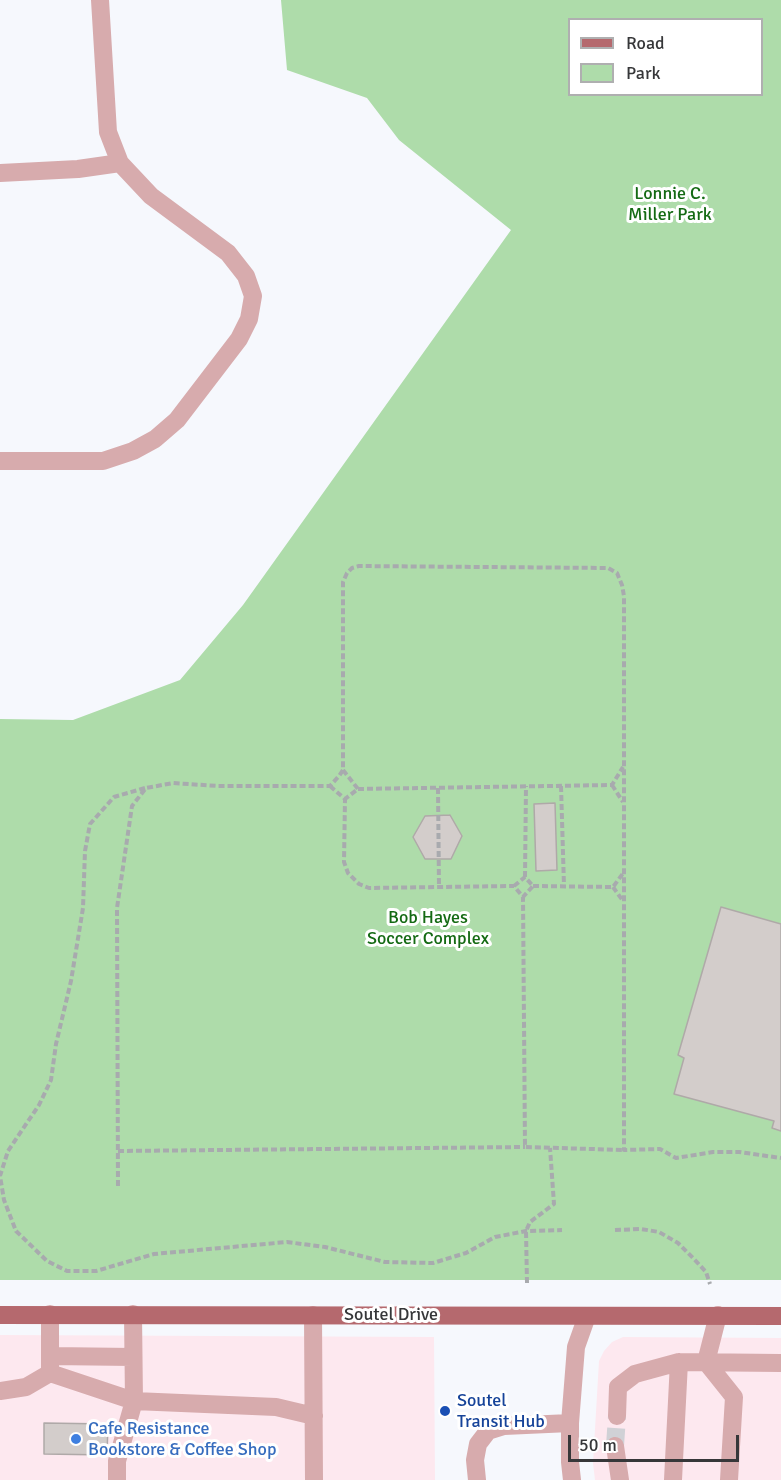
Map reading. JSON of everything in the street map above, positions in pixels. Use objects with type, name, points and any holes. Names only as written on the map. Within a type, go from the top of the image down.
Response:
[{"type":"main road","name":"Soutel Drive","points":[[0,1315],[781,1316]]},
{"type":"street","points":[[0,461],[103,461],[133,451],[155,439],[177,420],[239,339],[249,319],[253,296],[246,276],[228,253],[152,196],[120,163],[108,132],[100,0]]},
{"type":"street","points":[[0,173],[78,169],[120,163]]},
{"type":"street","points":[[50,1314],[50,1365]]},
{"type":"street","points":[[117,1480],[117,1461],[134,1401],[133,1314]]},
{"type":"street","points":[[313,1315],[314,1480]]},
{"type":"street","points":[[706,1362],[718,1315]]},
{"type":"street","points":[[572,1480],[570,1422],[576,1347],[586,1316]]},
{"type":"street","points":[[0,1391],[26,1387],[50,1365],[134,1357]]},
{"type":"street","points":[[673,1480],[680,1362]]},
{"type":"street","points":[[617,1416],[618,1387],[635,1374],[680,1362],[781,1363]]},
{"type":"street","points":[[706,1362],[734,1397],[729,1480]]},
{"type":"street","points":[[50,1365],[134,1401],[276,1407],[314,1416]]},
{"type":"street","points":[[477,1480],[475,1460],[478,1444],[488,1431],[504,1426],[570,1422]]},
{"type":"street","points":[[615,1446],[620,1480]]},
{"type":"path","points":[[358,789],[344,770],[343,582],[352,568],[359,566],[608,568],[617,573],[624,596],[624,1150]]},
{"type":"path","points":[[612,785],[624,766]]},
{"type":"path","points":[[330,786],[344,770]]},
{"type":"path","points":[[525,877],[514,886],[369,888],[352,879],[344,862],[345,799],[330,786],[219,786],[173,783],[114,797],[90,824],[85,851],[83,908],[72,981],[56,1044],[51,1080],[39,1105],[8,1151],[0,1176],[4,1200],[16,1231],[47,1261],[67,1271],[96,1271],[154,1254],[287,1242],[326,1247],[385,1262],[433,1263],[466,1253],[495,1237],[526,1231],[562,1230]]},
{"type":"path","points":[[345,799],[358,789],[612,785]]},
{"type":"path","points":[[612,785],[624,804]]},
{"type":"path","points":[[526,786],[525,877],[533,886]]},
{"type":"path","points":[[561,786],[564,886]]},
{"type":"path","points":[[118,1186],[117,908],[132,806],[146,788]]},
{"type":"path","points":[[438,788],[438,887]]},
{"type":"path","points":[[613,887],[624,872]]},
{"type":"path","points":[[514,886],[523,897],[525,1147]]},
{"type":"path","points":[[523,897],[533,886],[613,887]]},
{"type":"path","points":[[613,887],[624,902]]},
{"type":"path","points":[[118,1151],[525,1147],[660,1149],[676,1158],[713,1152],[739,1152],[781,1158]]},
{"type":"path","points":[[526,1283],[526,1231],[530,1222],[554,1204],[550,1148]]},
{"type":"path","points":[[615,1230],[641,1229],[659,1232],[678,1243],[694,1259],[706,1272],[710,1284]]},
{"type":"shaded area","points":[[0,1335],[434,1337],[435,1480],[0,1480]]},
{"type":"shaded area","points":[[623,1337],[781,1338],[781,1480],[595,1480],[593,1463],[599,1361],[612,1342]]},
{"type":"green space","name":"Bob Hayes Soccer Complex","points":[[281,0],[781,0],[781,1280],[0,1280],[0,719],[73,720],[180,680],[243,605],[511,230],[399,140],[367,98],[287,70]]},
{"type":"building","points":[[555,803],[557,870],[536,871],[534,804]]},
{"type":"building","points":[[450,815],[462,836],[451,859],[425,859],[413,837],[425,816]]},
{"type":"building","points":[[721,907],[781,924],[781,1131],[772,1128],[774,1121],[674,1094],[684,1058],[678,1055]]},
{"type":"building","name":"Cafe Resistance Bookstore & Coffee Shop","points":[[44,1423],[108,1424],[107,1455],[44,1454]]},
{"type":"tunnel","points":[[615,1446],[617,1416]]},
{"type":"place","name":"Soutel Transit Hub","points":[[445,1411]]},
{"type":"place","name":"Cafe Resistance Bookstore & Coffee Shop","points":[[76,1439]]},
{"type":"park label","name":"Lonnie C. Miller Park","points":[[670,204]]}]
